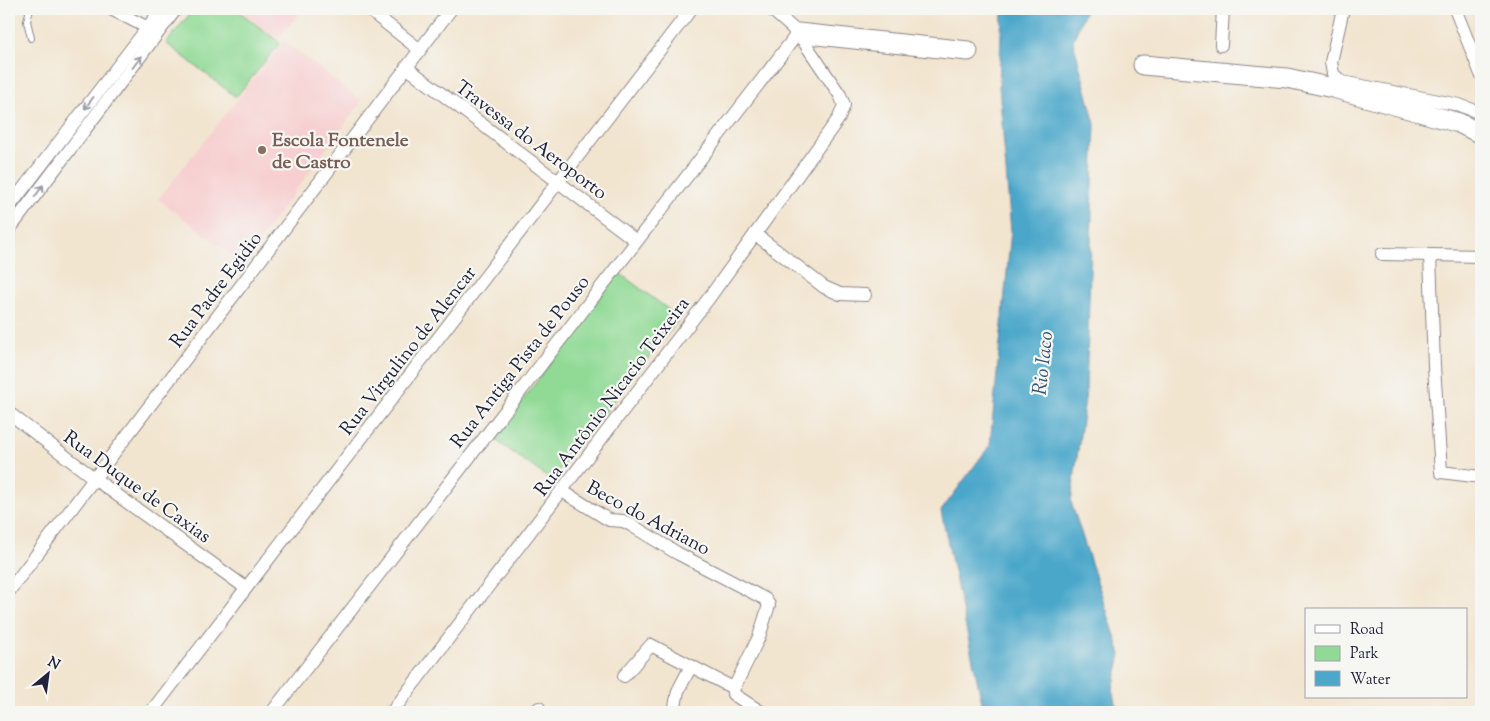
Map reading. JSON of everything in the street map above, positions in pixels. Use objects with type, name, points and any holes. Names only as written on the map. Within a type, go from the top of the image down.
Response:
[{"type":"street","points":[[112,9],[158,33]]},
{"type":"street","points":[[9,207],[162,9]]},
{"type":"street","points":[[9,230],[176,9]]},
{"type":"street","points":[[368,9],[420,50]]},
{"type":"street","name":"Rua Padre Egidio","points":[[9,591],[451,9]]},
{"type":"street","name":"Rua Virgulino de Alencar","points":[[151,712],[691,9]]},
{"type":"street","points":[[770,9],[798,33],[968,51]]},
{"type":"street","points":[[1221,45],[1223,9]]},
{"type":"street","points":[[1343,9],[1331,62],[1333,74],[1342,82],[1459,104],[1481,113]]},
{"type":"street","points":[[1455,9],[1481,74]]},
{"type":"street","name":"Rua Antônio Nicacio Teixeira","points":[[392,712],[756,234],[839,118],[844,105],[840,95],[798,33]]},
{"type":"street","name":"Rua Antiga Pista de Pouso","points":[[272,712],[635,240],[798,33]]},
{"type":"street","points":[[1143,66],[1287,78],[1333,88],[1450,121],[1481,134]]},
{"type":"street","name":"Travessa do Aeroporto","points":[[406,67],[635,240]]},
{"type":"street","points":[[756,234],[824,287],[840,294],[865,295]]},
{"type":"street","points":[[1382,254],[1481,256]]},
{"type":"street","points":[[1430,255],[1434,366],[1441,472],[1481,477]]},
{"type":"street","name":"Rua Duque de Caxias","points":[[9,414],[246,588]]},
{"type":"street","name":"Beco do Adriano","points":[[562,490],[610,520],[631,524],[677,553],[764,599],[769,605],[760,637],[733,688]]},
{"type":"street","points":[[624,676],[651,645],[733,688],[733,694],[761,712]]},
{"type":"street","points":[[674,712],[678,691],[691,666]]},
{"type":"lane","points":[[30,9],[27,21],[30,38]]},
{"type":"shaded area","points":[[239,9],[303,9],[277,39]]},
{"type":"shaded area","name":"Escola Fontenele de Castro","points":[[284,41],[362,101],[242,263],[158,199]]},
{"type":"green space","points":[[194,9],[236,9],[280,43],[236,97],[166,43]]},
{"type":"green space","points":[[618,272],[680,318],[551,480],[494,439]]},
{"type":"water","name":"Rio Iaco","points":[[1002,9],[1086,9],[1073,41],[1095,124],[1086,391],[1071,502],[1121,654],[1113,689],[1118,712],[984,712],[941,511],[990,445],[1011,231],[999,86]]},
{"type":"place","name":"Escola Fontenele de Castro","points":[[262,150]]}]
